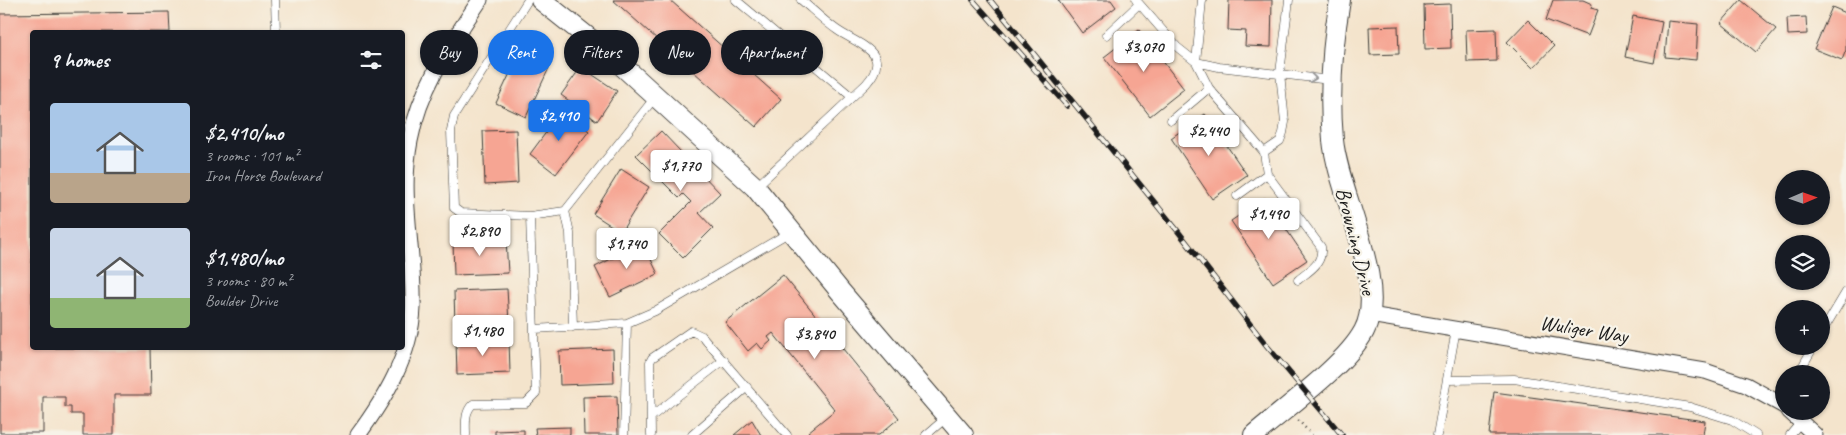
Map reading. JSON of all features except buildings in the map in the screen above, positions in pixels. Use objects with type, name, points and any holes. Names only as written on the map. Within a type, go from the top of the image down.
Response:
[{"type":"street","points":[[405,167],[409,142],[422,95],[437,64],[480,0]]},
{"type":"street","points":[[541,0],[656,95],[755,187],[790,232],[963,435]]},
{"type":"street","name":"Browning Drive","points":[[1254,435],[1337,365],[1364,331],[1370,315],[1372,302],[1370,284],[1341,182],[1333,141],[1330,80],[1340,0]]},
{"type":"street","points":[[405,188],[413,308],[405,345]]},
{"type":"street","name":"Wuliger Way","points":[[1370,315],[1705,371],[1746,385],[1775,400]]},
{"type":"street","points":[[358,435],[382,402],[397,372],[404,350]]},
{"type":"street","name":"Wuliger Way","points":[[1801,422],[1815,435]]},
{"type":"lane","points":[[275,0],[276,30]]},
{"type":"lane","points":[[528,0],[454,116],[451,132],[454,208],[461,213],[530,216],[565,211],[656,95]]},
{"type":"lane","points":[[736,0],[852,97]]},
{"type":"lane","points":[[755,187],[874,75],[877,59],[872,50],[836,29],[801,0]]},
{"type":"lane","points":[[1196,62],[1202,0]]},
{"type":"lane","points":[[1264,152],[1280,141],[1283,133],[1284,122],[1280,73],[1290,0]]},
{"type":"lane","points":[[1106,35],[1137,2],[1177,47],[1196,62],[1209,88],[1264,152],[1267,174],[1321,247],[1322,253],[1317,266],[1298,280]]},
{"type":"lane","points":[[1196,62],[1219,67],[1330,80]]},
{"type":"lane","points":[[1171,120],[1209,88]]},
{"type":"lane","points":[[1237,196],[1267,174]]},
{"type":"lane","points":[[565,211],[570,233],[573,327]]},
{"type":"lane","points":[[466,435],[465,417],[473,404],[526,403],[536,393],[530,216]]},
{"type":"lane","points":[[534,329],[627,324],[655,312],[790,232]]},
{"type":"lane","points":[[1830,319],[1846,292]]},
{"type":"lane","points":[[624,435],[627,324]]},
{"type":"lane","points":[[1437,435],[1456,329]]},
{"type":"lane","points":[[651,435],[650,370],[652,358],[691,331],[702,336],[787,435]]},
{"type":"lane","points":[[650,418],[724,360]]},
{"type":"lane","points":[[1447,380],[1514,379],[1690,407],[1732,420],[1756,435]]},
{"type":"lane","points":[[692,435],[746,386]]},
{"type":"lane","points":[[926,435],[948,417]]},
{"type":"lane","points":[[1790,435],[1801,422]]},
{"type":"path","points":[[1286,407],[1312,435]]},
{"type":"railway","points":[[973,0],[1067,106]]},
{"type":"railway","points":[[990,0],[1177,230],[1267,346],[1342,435]]}]
